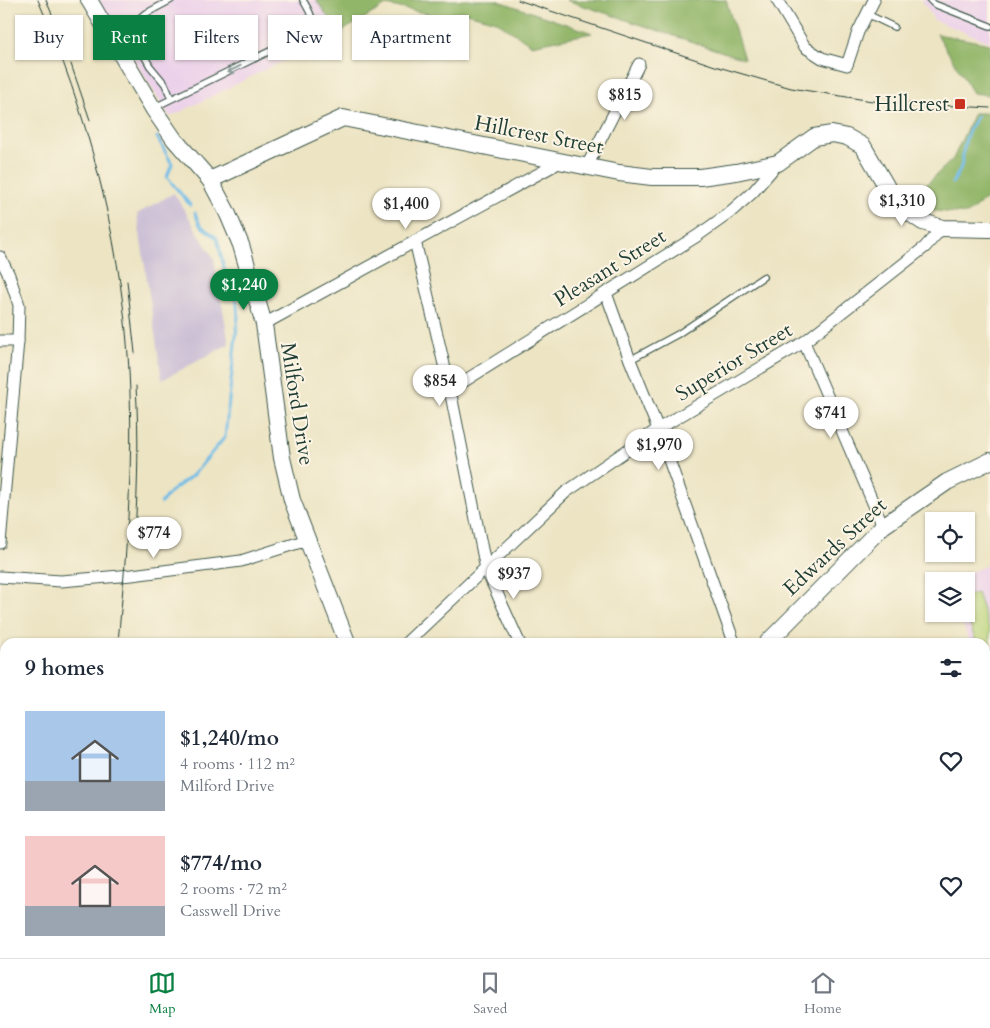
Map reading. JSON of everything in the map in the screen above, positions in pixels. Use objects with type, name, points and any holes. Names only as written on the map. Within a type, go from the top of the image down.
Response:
[{"type":"street","name":"Milford Drive","points":[[89,0],[98,15]]},
{"type":"street","points":[[777,0],[805,47],[822,58],[847,65],[858,32],[874,0]]},
{"type":"street","name":"Milford Drive","points":[[124,60],[152,108],[174,139],[210,180],[241,244],[264,324],[282,458],[292,500],[345,638]]},
{"type":"street","points":[[587,166],[639,64]]},
{"type":"street","name":"Hillcrest Street","points":[[210,180],[343,118],[619,173],[652,177],[700,177],[778,163],[814,137],[832,134],[846,137],[863,146],[892,196],[905,210],[923,222],[942,228]]},
{"type":"street","points":[[264,324],[562,161]]},
{"type":"street","name":"Pleasant Street","points":[[450,390],[728,214],[753,192],[778,163]]},
{"type":"street","points":[[942,228],[990,229]]},
{"type":"street","name":"Superior Street","points":[[411,638],[566,492],[658,429],[804,342],[925,247],[942,228]]},
{"type":"street","points":[[415,241],[450,390],[486,569],[517,638]]},
{"type":"street","points":[[0,257],[9,275],[19,305],[18,341],[0,543]]},
{"type":"street","points":[[606,293],[630,360],[658,429],[733,638]]},
{"type":"street","points":[[0,341],[18,341]]},
{"type":"street","points":[[804,342],[883,526]]},
{"type":"street","name":"Edwards Street","points":[[772,638],[883,526],[948,482],[990,462]]},
{"type":"street","points":[[0,577],[61,581],[132,575],[240,561],[307,540]]},
{"type":"lane","points":[[142,15],[171,0]]},
{"type":"lane","points":[[152,108],[307,33],[312,25],[312,17],[303,0]]},
{"type":"lane","points":[[930,0],[934,4],[990,24]]},
{"type":"lane","points":[[867,14],[894,27]]},
{"type":"lane","points":[[147,60],[164,84],[171,98]]},
{"type":"lane","points":[[630,360],[678,334],[763,277]]},
{"type":"shaded area","points":[[97,0],[316,0],[326,15],[268,15],[268,60],[285,60],[170,117],[134,60],[165,60],[165,15],[106,15]]},
{"type":"shaded area","points":[[922,0],[990,0],[990,42],[934,20]]},
{"type":"shaded area","points":[[174,193],[214,259],[229,344],[162,380],[137,214]]},
{"type":"shaded area","points":[[990,564],[990,638],[968,638],[963,622],[975,622],[975,572],[971,572]]},
{"type":"green space","points":[[316,0],[496,0],[592,33],[532,45],[496,21],[460,11],[449,15],[434,15],[386,5],[369,15],[352,15],[352,25],[342,31],[342,15],[326,15]]},
{"type":"green space","points":[[566,0],[726,0],[744,59]]},
{"type":"green space","points":[[937,34],[990,44],[990,95],[973,93]]},
{"type":"green space","points":[[974,113],[990,113],[990,196],[967,214],[936,211],[914,196],[953,159]]},
{"type":"green space","points":[[977,593],[990,631],[990,638],[975,638],[969,622],[975,622],[975,594]]},
{"type":"waterway","points":[[952,183],[961,167],[966,139],[977,116]]},
{"type":"waterway","points":[[157,137],[172,164],[167,177],[190,205]]},
{"type":"waterway","points":[[161,503],[170,492],[193,475],[225,437],[238,316],[235,284],[225,272],[217,238],[200,225],[195,213]]},
{"type":"tram line","points":[[38,0],[56,42],[86,129],[108,218],[124,309],[131,427],[127,535],[118,638]]},
{"type":"tram line","points":[[46,0],[52,15]]},
{"type":"tram line","points":[[518,0],[715,66],[791,88],[872,101],[990,108]]},
{"type":"tram line","points":[[71,64],[90,120]]},
{"type":"tram line","points":[[127,281],[135,353]]},
{"type":"tram line","points":[[135,533],[138,460],[136,386]]},
{"type":"place","name":"Hillcrest","points":[[960,104]]}]
